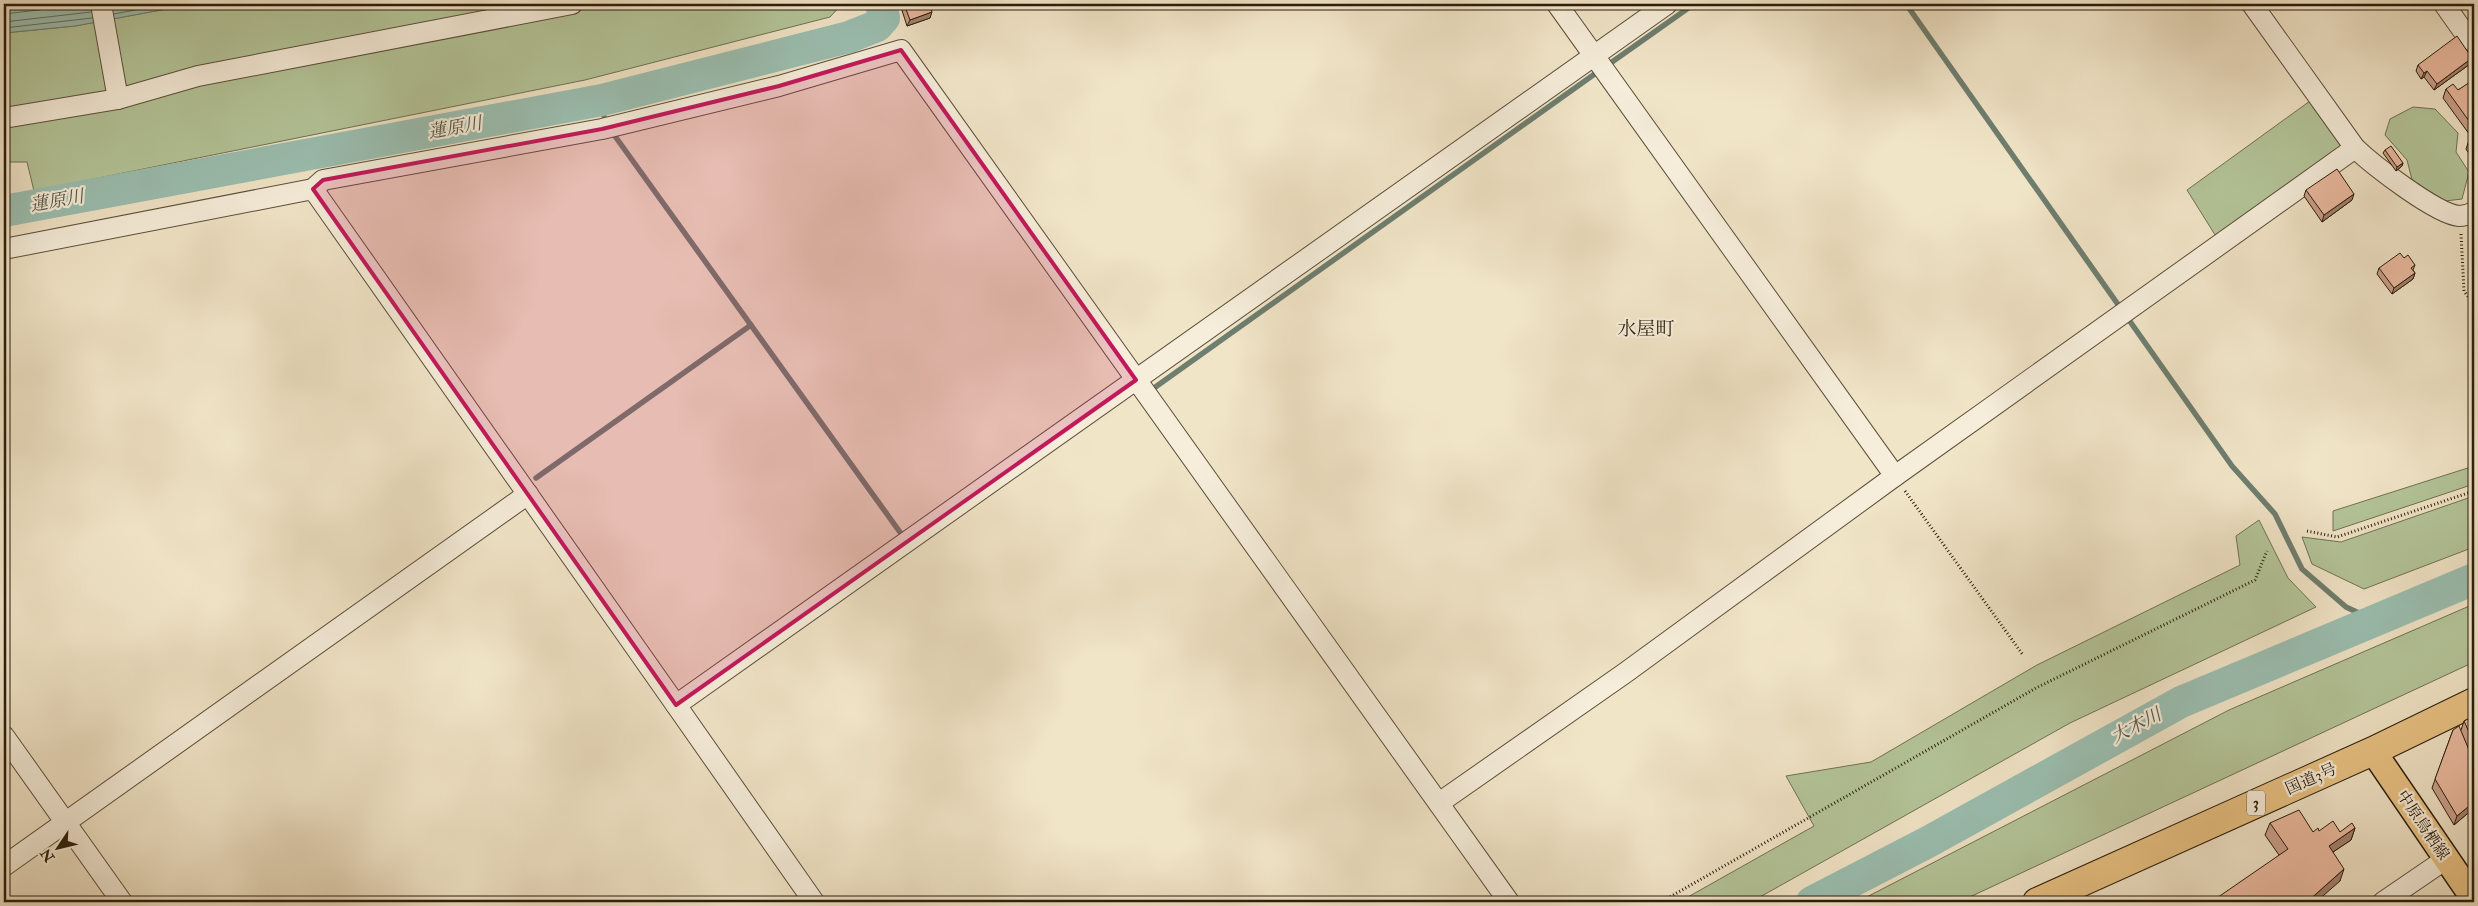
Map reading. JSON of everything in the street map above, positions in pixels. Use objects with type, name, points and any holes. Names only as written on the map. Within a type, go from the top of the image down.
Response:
[{"type":"highway","name":"国道3号","points":[[2037,902],[2373,751],[2474,702]]},
{"type":"main road","name":"中原鳥栖線","points":[[2373,751],[2474,899]]},
{"type":"street","points":[[101,4],[118,99]]},
{"type":"street","points":[[4,118],[118,99],[198,76],[572,4]]},
{"type":"street","points":[[1557,4],[1895,476]]},
{"type":"street","points":[[676,705],[1667,4]]},
{"type":"street","points":[[2252,4],[2355,148],[2372,164],[2444,211],[2467,214]]},
{"type":"street","points":[[2444,4],[2468,38],[2474,42]]},
{"type":"street","points":[[4,249],[313,189],[323,180],[611,127],[779,86],[901,50],[1509,902]]},
{"type":"street","points":[[1439,803],[1617,679],[1895,476],[2355,148]]},
{"type":"street","points":[[313,189],[814,902]]},
{"type":"street","points":[[4,866],[528,494]]},
{"type":"street","points":[[4,736],[122,902]]},
{"type":"street","points":[[2383,902],[2446,859]]},
{"type":"path","points":[[2467,214],[2464,291],[2474,305]]},
{"type":"path","points":[[1895,476],[2022,655]]},
{"type":"path","points":[[2307,531],[2336,537],[2474,490]]},
{"type":"path","points":[[1661,902],[2036,688],[2254,580],[2267,551]]},
{"type":"highlighted area","points":[[901,50],[1136,380],[676,705],[313,189],[323,180],[602,129],[779,86]]},
{"type":"shaded area","points":[[193,4],[842,4],[830,17],[585,80],[34,191],[27,162],[4,162],[4,33],[75,26]]},
{"type":"shaded area","points":[[2310,101],[2343,148],[2217,238],[2187,190]]},
{"type":"shaded area","points":[[2413,107],[2435,109],[2458,133],[2456,152],[2469,172],[2462,199],[2445,201],[2412,180],[2407,160],[2385,135],[2390,119]]},
{"type":"shaded area","points":[[2474,466],[2474,484],[2333,531],[2333,511]]},
{"type":"shaded area","points":[[2474,496],[2474,547],[2364,589],[2312,564],[2302,537],[2341,542]]},
{"type":"shaded area","points":[[2259,520],[2288,578],[2316,607],[2070,723],[1751,902],[1679,902],[1814,826],[1786,776],[1871,762],[2037,665],[2240,565],[2236,536]]},
{"type":"shaded area","points":[[2474,604],[2474,662],[1959,902],[1857,902],[2229,710]]},
{"type":"water","points":[[4,4],[193,4],[75,26],[4,33]]},
{"type":"building","points":[[904,4],[929,4],[932,12],[910,20]]},
{"type":"building","points":[[2457,36],[2472,58],[2437,84],[2427,71],[2424,73],[2418,65]]},
{"type":"building","points":[[2473,80],[2474,128],[2446,89],[2453,84],[2458,90]]},
{"type":"building","points":[[2474,136],[2474,147],[2469,140]]},
{"type":"building","points":[[2391,146],[2403,163],[2397,167],[2385,150]]},
{"type":"building","points":[[2337,169],[2354,194],[2324,215],[2306,190]]},
{"type":"building","points":[[2400,253],[2404,258],[2408,255],[2415,265],[2411,268],[2415,273],[2394,288],[2379,268]]},
{"type":"building","points":[[2474,716],[2474,743],[2464,721]]},
{"type":"building","points":[[2459,726],[2474,762],[2474,802],[2457,816],[2435,779],[2453,730]]},
{"type":"building","points":[[2299,810],[2313,832],[2318,828],[2319,831],[2333,821],[2340,832],[2352,823],[2355,828],[2329,846],[2344,869],[2307,902],[2211,902],[2288,849],[2270,823]]},
{"type":"waterway","name":"蓮原川","points":[[4,211],[602,100],[849,37],[877,26],[884,18],[881,4]]},
{"type":"waterway","points":[[1612,62],[1694,4]]},
{"type":"waterway","points":[[1906,4],[2232,466],[2275,514],[2302,569],[2346,607],[2374,620]]},
{"type":"waterway","points":[[884,18],[894,15]]},
{"type":"waterway","points":[[1154,388],[1596,73]]},
{"type":"waterway","points":[[602,100],[604,116]]},
{"type":"waterway","points":[[612,132],[902,535]]},
{"type":"waterway","points":[[536,478],[751,325]]},
{"type":"waterway","name":"大木川","points":[[1812,902],[1928,842],[2181,702],[2474,579]]},
{"type":"district","name":"水屋町","points":[[1646,329]]}]
